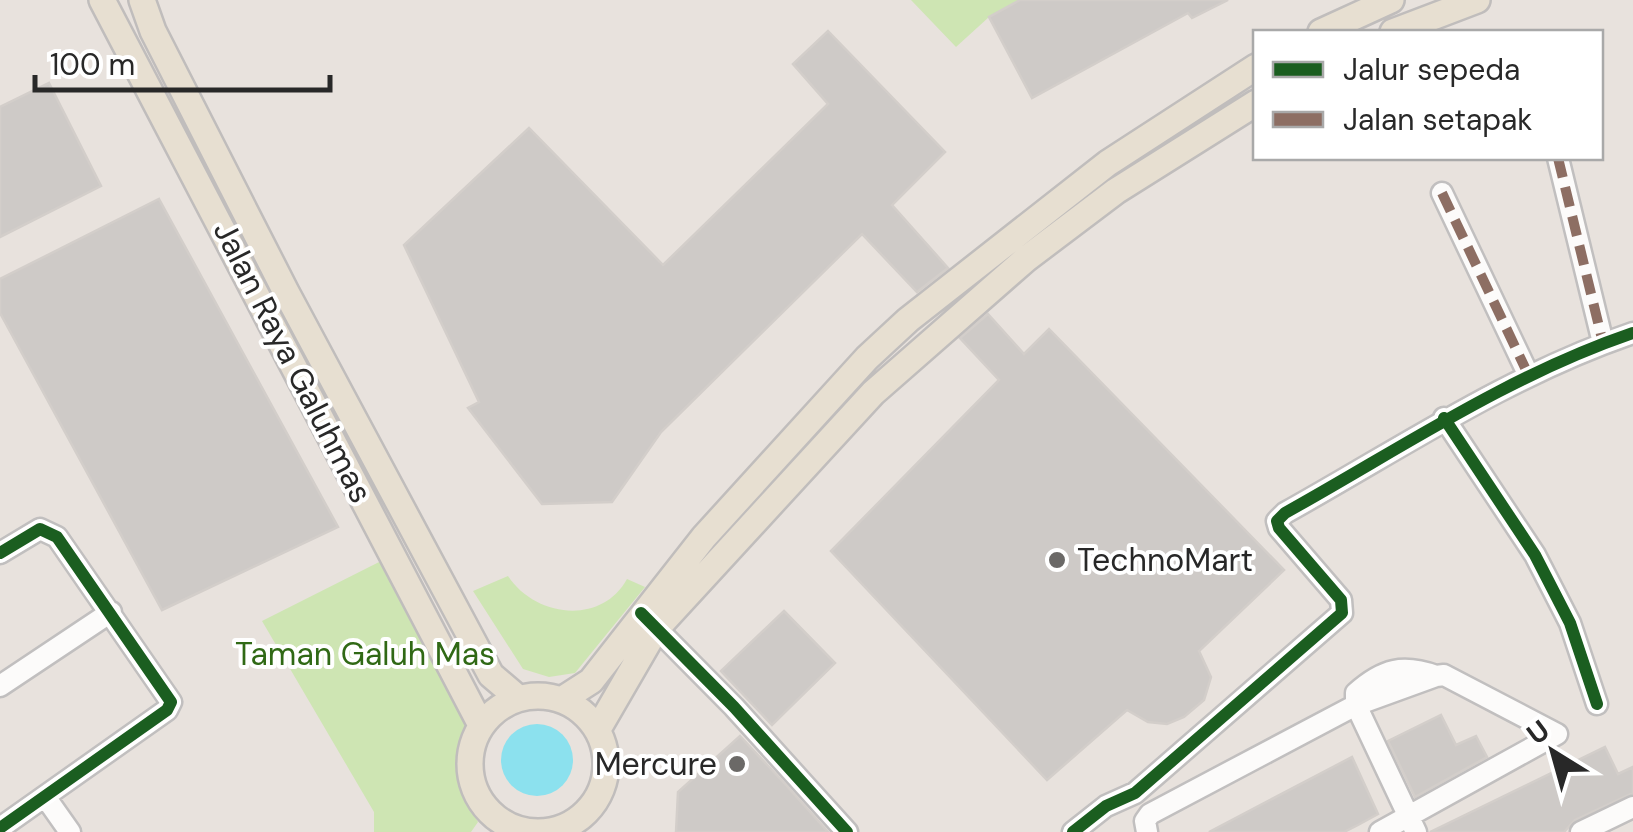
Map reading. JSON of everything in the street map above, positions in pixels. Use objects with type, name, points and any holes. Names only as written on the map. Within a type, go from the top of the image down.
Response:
[{"type":"main road","name":"Jalan Raya Galuhmas","points":[[102,0],[482,725]]},
{"type":"main road","name":"Jalan Raya Galuhmas","points":[[142,0],[153,31],[286,292],[491,675],[518,698]]},
{"type":"main road","points":[[1325,30],[1391,0]]},
{"type":"main road","points":[[1398,30],[1477,0]]},
{"type":"main road","points":[[598,729],[648,621],[717,523],[908,320],[1108,163],[1253,69]]},
{"type":"main road","points":[[563,700],[591,681],[872,392],[925,344],[1116,191],[1253,105]]},
{"type":"main road","points":[[466,695],[486,689],[491,675]]},
{"type":"main road","points":[[541,695],[563,700],[583,711],[598,729],[606,750],[606,773],[599,795],[568,826],[546,832],[523,831],[503,823],[486,809],[474,790],[472,746],[482,725],[498,708],[518,698],[541,695]]},
{"type":"main road","points":[[472,832],[486,809]]},
{"type":"street","points":[[1558,160],[1603,343]]},
{"type":"street","points":[[1442,193],[1528,374]]},
{"type":"street","points":[[1073,832],[1106,806],[1134,793],[1342,613],[1341,600],[1277,521],[1444,418],[1528,374],[1633,333]]},
{"type":"street","points":[[1444,418],[1535,555],[1570,623],[1597,704]]},
{"type":"street","points":[[0,552],[40,529],[57,537],[172,702],[167,710],[0,828]]},
{"type":"street","points":[[0,686],[111,612]]},
{"type":"street","points":[[648,621],[734,707],[847,832]]},
{"type":"street","points":[[1147,832],[1145,822],[1150,814],[1356,706],[1436,676],[1444,676],[1557,734],[1413,825],[1380,832]]},
{"type":"street","points":[[1356,706],[1413,825]]},
{"type":"street","points":[[46,798],[70,832]]},
{"type":"street","points":[[1581,832],[1633,807]]},
{"type":"green space","points":[[911,0],[1020,0],[989,17],[956,47]]},
{"type":"green space","name":"Taman Galuh Mas","points":[[393,555],[474,711],[463,739],[460,767],[465,795],[478,822],[471,832],[374,832],[374,812],[262,621]]},
{"type":"green space","points":[[508,576],[534,600],[568,610],[585,610],[601,604],[616,594],[627,579],[645,587],[575,673],[549,677],[523,669],[473,591]]},
{"type":"water","points":[[537,724],[551,726],[563,734],[571,746],[571,774],[563,786],[551,794],[537,796],[523,794],[511,786],[503,774],[501,760],[503,746],[511,734],[523,726]]},
{"type":"building","points":[[1020,0],[1228,0],[1192,18],[1188,13],[1032,98],[989,17]]},
{"type":"building","points":[[828,31],[945,152],[892,205],[948,268],[917,292],[862,234],[661,432],[612,502],[542,504],[468,408],[479,402],[404,245],[529,128],[663,265],[828,104],[793,64]]},
{"type":"building","points":[[49,83],[101,186],[0,237],[0,107]]},
{"type":"building","points":[[159,199],[338,527],[162,610],[0,313],[0,279]]},
{"type":"building","name":"TechnoMart","points":[[988,314],[1024,354],[1049,329],[1284,570],[1199,651],[1211,677],[1204,700],[1184,717],[1167,724],[1148,722],[1127,710],[1047,780],[831,551],[999,380],[960,338]]},
{"type":"building","points":[[784,611],[835,663],[772,725],[721,671]]},
{"type":"building","points":[[1441,715],[1456,745],[1476,736],[1487,757],[1415,797],[1388,741]]},
{"type":"building","name":"Mercure","points":[[740,736],[828,832],[676,832],[678,792]]},
{"type":"building","points":[[1605,747],[1618,774],[1633,767],[1633,793],[1575,820],[1564,832],[1430,832]]},
{"type":"building","points":[[1352,757],[1378,814],[1358,825],[1344,832],[1209,832]]},
{"type":"marked path","points":[[1558,160],[1603,343]]},
{"type":"marked path","points":[[1442,193],[1528,374]]},
{"type":"cycle path","points":[[1073,832],[1106,806],[1135,793],[1342,613],[1341,600],[1279,528],[1277,521],[1285,513],[1498,392],[1633,333]]},
{"type":"cycle path","points":[[1444,418],[1535,555],[1570,623],[1597,704]]},
{"type":"cycle path","points":[[0,553],[40,529],[57,537],[171,702],[167,710],[0,828]]},
{"type":"cycle path","points":[[641,613],[734,707],[847,832]]},
{"type":"place","name":"TechnoMart","points":[[1057,560]]},
{"type":"place","name":"Mercure","points":[[737,764]]}]
